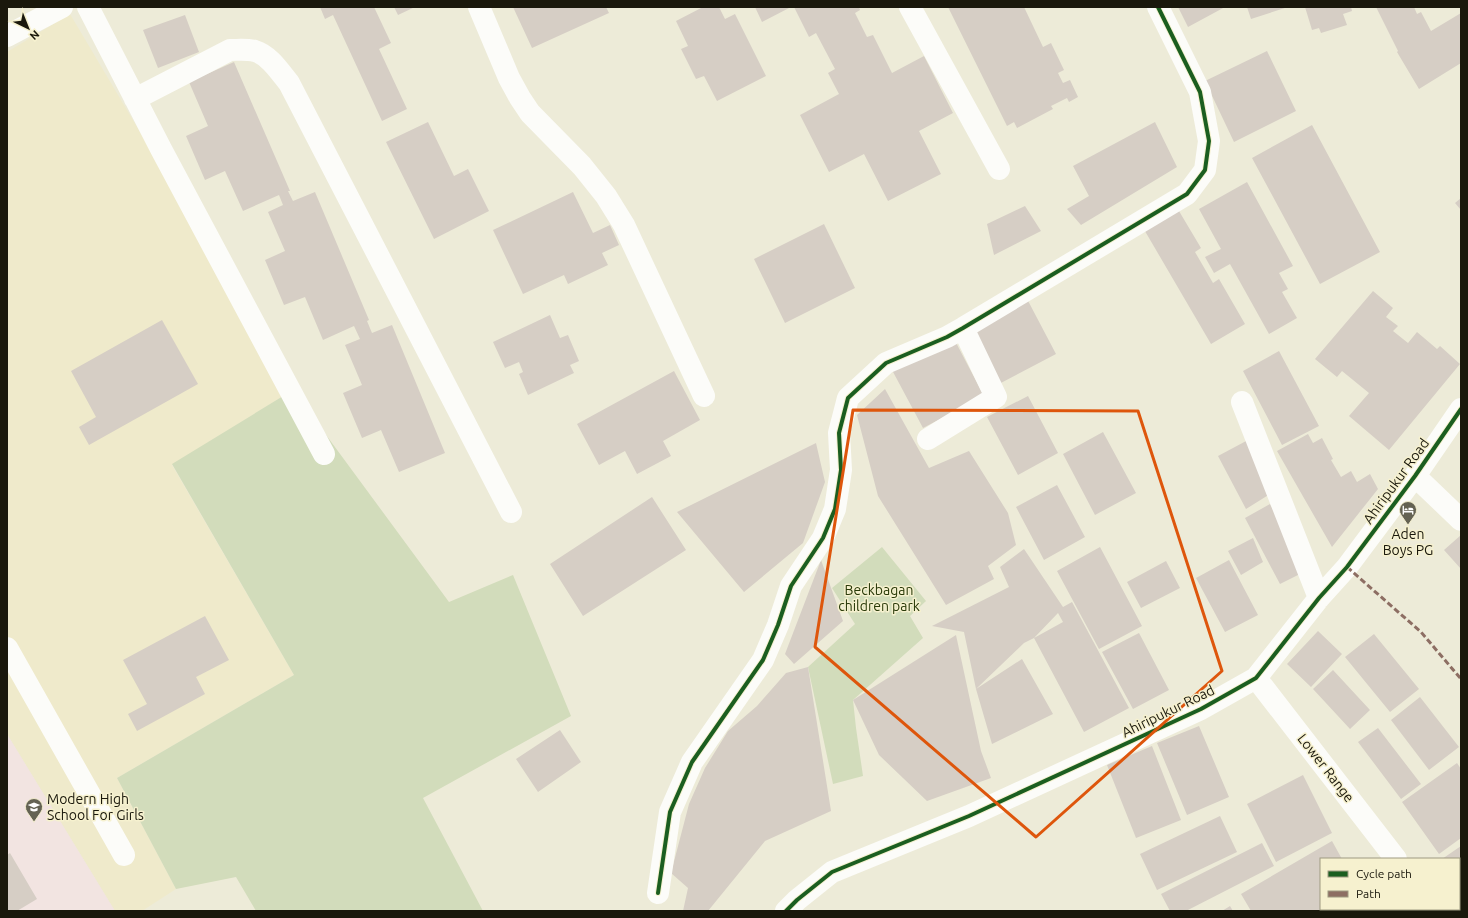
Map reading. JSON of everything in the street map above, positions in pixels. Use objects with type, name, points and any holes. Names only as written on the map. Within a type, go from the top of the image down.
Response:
[{"type":"street","points":[[7,36],[62,7]]},
{"type":"street","points":[[88,7],[135,99],[324,454]]},
{"type":"street","points":[[479,7],[509,78],[520,98],[530,113],[582,166],[606,196],[624,225],[704,396]]},
{"type":"street","points":[[910,7],[999,169]]},
{"type":"street","points":[[658,893],[670,812],[692,762],[763,660],[778,625],[791,586],[823,538],[835,509],[841,470],[839,434],[848,398],[886,363],[947,337],[1187,194],[1205,170],[1208,140],[1200,92],[1158,7]]},
{"type":"street","points":[[135,99],[230,50],[257,51],[267,58],[279,70],[293,90],[511,512]]},
{"type":"street","points":[[928,439],[996,397],[963,328]]},
{"type":"street","points":[[1242,402],[1319,598]]},
{"type":"street","name":"Ahiripukur Road","points":[[786,911],[797,900],[832,872],[969,816],[1201,710],[1256,678],[1319,598],[1347,567],[1415,476],[1461,409]]},
{"type":"street","points":[[1415,476],[1461,520]]},
{"type":"street","points":[[7,648],[124,855]]},
{"type":"street","name":"Lower Range","points":[[1256,678],[1395,858]]},
{"type":"highlighted area","points":[[853,410],[1138,411],[1222,671],[1036,837],[815,647]]},
{"type":"shaded area","points":[[70,14],[293,390],[172,465],[294,675],[117,778],[176,889],[142,911],[115,911],[7,734],[7,52]]},
{"type":"shaded area","name":"Modern High School For Girls","points":[[7,734],[115,911],[7,911]]},
{"type":"green space","points":[[293,390],[449,602],[513,575],[571,716],[423,798],[483,911],[256,911],[236,877],[176,889],[117,778],[294,675],[172,464]]},
{"type":"green space","name":"Beckbagan children park","points":[[882,547],[926,601],[910,616],[923,638],[853,700],[863,776],[833,784],[808,667],[855,624],[832,588]]},
{"type":"building","points":[[320,7],[374,7],[391,43],[379,49],[407,109],[382,121],[333,15],[325,19]]},
{"type":"building","points":[[394,7],[415,7],[398,15]]},
{"type":"building","points":[[513,7],[606,7],[609,13],[532,48]]},
{"type":"building","points":[[703,7],[719,7],[725,19],[735,14],[766,76],[717,101],[704,76],[696,79],[681,49],[688,46],[676,21]]},
{"type":"building","points":[[755,7],[791,7],[762,22]]},
{"type":"building","points":[[794,7],[859,7],[860,10],[855,13],[867,37],[873,35],[892,73],[924,56],[953,113],[919,131],[941,174],[888,201],[864,154],[829,172],[800,115],[839,94],[828,73],[835,69],[816,33],[809,37]]},
{"type":"building","points":[[948,7],[1024,7],[1043,47],[1051,43],[1064,70],[1058,73],[1063,83],[1070,80],[1078,97],[1069,102],[1067,98],[1051,106],[1053,109],[1017,128],[1014,122],[1007,126]]},
{"type":"building","points":[[1178,7],[1225,7],[1188,27]]},
{"type":"building","points":[[1247,7],[1288,7],[1251,19]]},
{"type":"building","points":[[1305,7],[1351,7],[1352,11],[1343,14],[1347,25],[1321,33],[1319,28],[1312,30]]},
{"type":"building","points":[[1376,7],[1414,7],[1417,14],[1421,12],[1431,31],[1461,13],[1461,63],[1419,89],[1397,52],[1398,51]]},
{"type":"building","points":[[185,15],[199,52],[158,68],[143,30]]},
{"type":"building","points":[[1267,51],[1296,111],[1234,142],[1205,81]]},
{"type":"building","points":[[234,62],[293,201],[315,192],[369,320],[367,321],[372,333],[392,325],[445,453],[399,472],[381,430],[362,438],[343,393],[362,385],[345,345],[360,339],[354,326],[323,340],[305,297],[284,305],[265,260],[285,251],[268,212],[283,205],[279,195],[243,211],[225,171],[205,180],[186,136],[208,126],[189,82]]},
{"type":"building","points":[[428,122],[454,176],[468,169],[489,211],[434,239],[386,142]]},
{"type":"building","points":[[1155,122],[1177,167],[1081,225],[1067,209],[1089,196],[1073,166]]},
{"type":"building","points":[[1312,125],[1380,252],[1320,284],[1252,158]]},
{"type":"building","points":[[1247,182],[1293,266],[1279,273],[1288,289],[1282,292],[1297,318],[1269,334],[1230,264],[1214,273],[1205,257],[1221,249],[1199,209]]},
{"type":"building","points":[[573,192],[593,233],[610,225],[619,245],[602,253],[608,265],[568,284],[564,275],[523,294],[493,230]]},
{"type":"building","points":[[1461,198],[1461,210],[1455,203]]},
{"type":"building","points":[[1025,206],[1041,231],[994,255],[987,224]]},
{"type":"building","points":[[1176,206],[1201,248],[1195,252],[1213,283],[1219,279],[1245,324],[1211,344],[1142,226]]},
{"type":"building","points":[[824,224],[855,288],[785,323],[754,259]]},
{"type":"building","points":[[1373,291],[1393,308],[1386,317],[1398,326],[1393,331],[1408,343],[1417,332],[1437,349],[1440,346],[1460,364],[1389,450],[1349,416],[1369,393],[1342,371],[1337,377],[1315,359]]},
{"type":"building","points":[[1026,297],[1056,354],[997,385],[966,328]]},
{"type":"building","points":[[550,315],[560,338],[568,335],[579,361],[570,365],[574,373],[528,395],[519,374],[523,372],[519,362],[505,368],[493,342]]},
{"type":"building","points":[[162,320],[198,384],[89,445],[79,427],[96,417],[71,371]]},
{"type":"building","points":[[953,337],[984,396],[923,428],[892,370]]},
{"type":"building","points":[[1279,351],[1319,426],[1282,445],[1243,371]]},
{"type":"building","points":[[674,371],[700,420],[663,441],[671,456],[637,474],[625,451],[599,465],[577,424]]},
{"type":"building","points":[[885,389],[929,468],[969,451],[1008,513],[1016,545],[988,566],[994,579],[946,605],[878,496],[857,415]]},
{"type":"building","points":[[1028,396],[1058,453],[1018,475],[987,417]]},
{"type":"building","points":[[1103,432],[1136,493],[1095,515],[1063,454]]},
{"type":"building","points":[[1308,434],[1313,443],[1322,438],[1333,459],[1331,460],[1341,477],[1351,471],[1357,482],[1370,474],[1378,489],[1332,547],[1277,451]]},
{"type":"building","points":[[1248,440],[1273,492],[1246,509],[1218,456]]},
{"type":"building","points":[[816,443],[825,482],[803,543],[744,592],[677,512]]},
{"type":"building","points":[[1057,485],[1085,537],[1044,560],[1016,507]]},
{"type":"building","points":[[652,497],[686,550],[583,616],[550,564]]},
{"type":"building","points":[[1270,504],[1306,571],[1280,584],[1245,518]]},
{"type":"building","points":[[1461,535],[1461,569],[1444,550]]},
{"type":"building","points":[[1253,538],[1263,562],[1241,575],[1228,551]]},
{"type":"building","points":[[1100,547],[1142,626],[1099,649],[1057,571]]},
{"type":"building","points":[[1024,549],[1063,607],[1072,602],[1129,708],[1084,732],[1034,638],[1024,643],[976,689],[964,632],[932,626],[1009,587],[1000,567]],"holes":[[[1058,613],[1063,622],[1034,638]]]},
{"type":"building","points":[[821,560],[843,621],[794,664],[785,654]]},
{"type":"building","points":[[1229,560],[1258,615],[1225,632],[1196,578]]},
{"type":"building","points":[[1166,561],[1180,588],[1141,608],[1127,582]]},
{"type":"building","points":[[205,616],[229,660],[196,677],[205,694],[137,731],[128,714],[147,704],[123,660]]},
{"type":"building","points":[[1318,631],[1342,654],[1311,687],[1287,664]]},
{"type":"building","points":[[1139,633],[1169,690],[1133,709],[1102,652]]},
{"type":"building","points":[[1374,634],[1419,689],[1390,712],[1345,657]]},
{"type":"building","points":[[956,635],[981,751],[991,778],[927,801],[879,755],[853,700]]},
{"type":"building","points":[[1022,659],[1053,714],[992,744],[976,689]]},
{"type":"building","points":[[808,667],[831,811],[765,841],[708,911],[683,911],[688,888],[671,873],[689,804],[705,768],[728,731],[757,706],[786,673]]},
{"type":"building","points":[[1333,670],[1370,710],[1350,729],[1313,689]]},
{"type":"building","points":[[1420,697],[1459,747],[1429,770],[1391,720]]},
{"type":"building","points":[[1199,726],[1229,797],[1187,815],[1157,743]]},
{"type":"building","points":[[1378,728],[1421,784],[1401,799],[1358,742]]},
{"type":"building","points":[[560,730],[581,762],[538,792],[516,759]]},
{"type":"building","points":[[1152,746],[1181,820],[1136,838],[1107,765]]},
{"type":"building","points":[[1457,763],[1461,769],[1461,838],[1439,854],[1402,802]]},
{"type":"building","points":[[1303,775],[1332,833],[1276,862],[1247,804]]},
{"type":"building","points":[[1220,816],[1237,852],[1157,890],[1140,854]]},
{"type":"building","points":[[1332,841],[1341,858],[1320,858],[1320,910],[1331,910],[1329,911],[1251,911],[1241,894]]},
{"type":"building","points":[[1262,843],[1274,866],[1186,911],[1170,911],[1161,894]]},
{"type":"building","points":[[1461,846],[1461,891],[1460,858],[1443,858]]},
{"type":"building","points":[[10,853],[37,899],[17,911],[7,911],[7,855]]},
{"type":"building","points":[[1230,906],[1233,911],[1222,911]]},
{"type":"marked path","points":[[1347,567],[1421,632],[1461,679]]},
{"type":"cycle path","points":[[658,893],[670,812],[692,762],[763,660],[778,625],[791,586],[823,538],[835,509],[841,470],[839,433],[848,398],[886,363],[947,337],[1187,194],[1205,170],[1209,141],[1200,92],[1158,7]]},
{"type":"cycle path","points":[[786,911],[797,900],[832,872],[969,816],[1201,709],[1256,678],[1319,598],[1347,567],[1415,476],[1461,409]]},
{"type":"place","name":"Aden Boys PG","points":[[1408,525]]},
{"type":"place","name":"Modern High School For Girls","points":[[34,822]]}]
